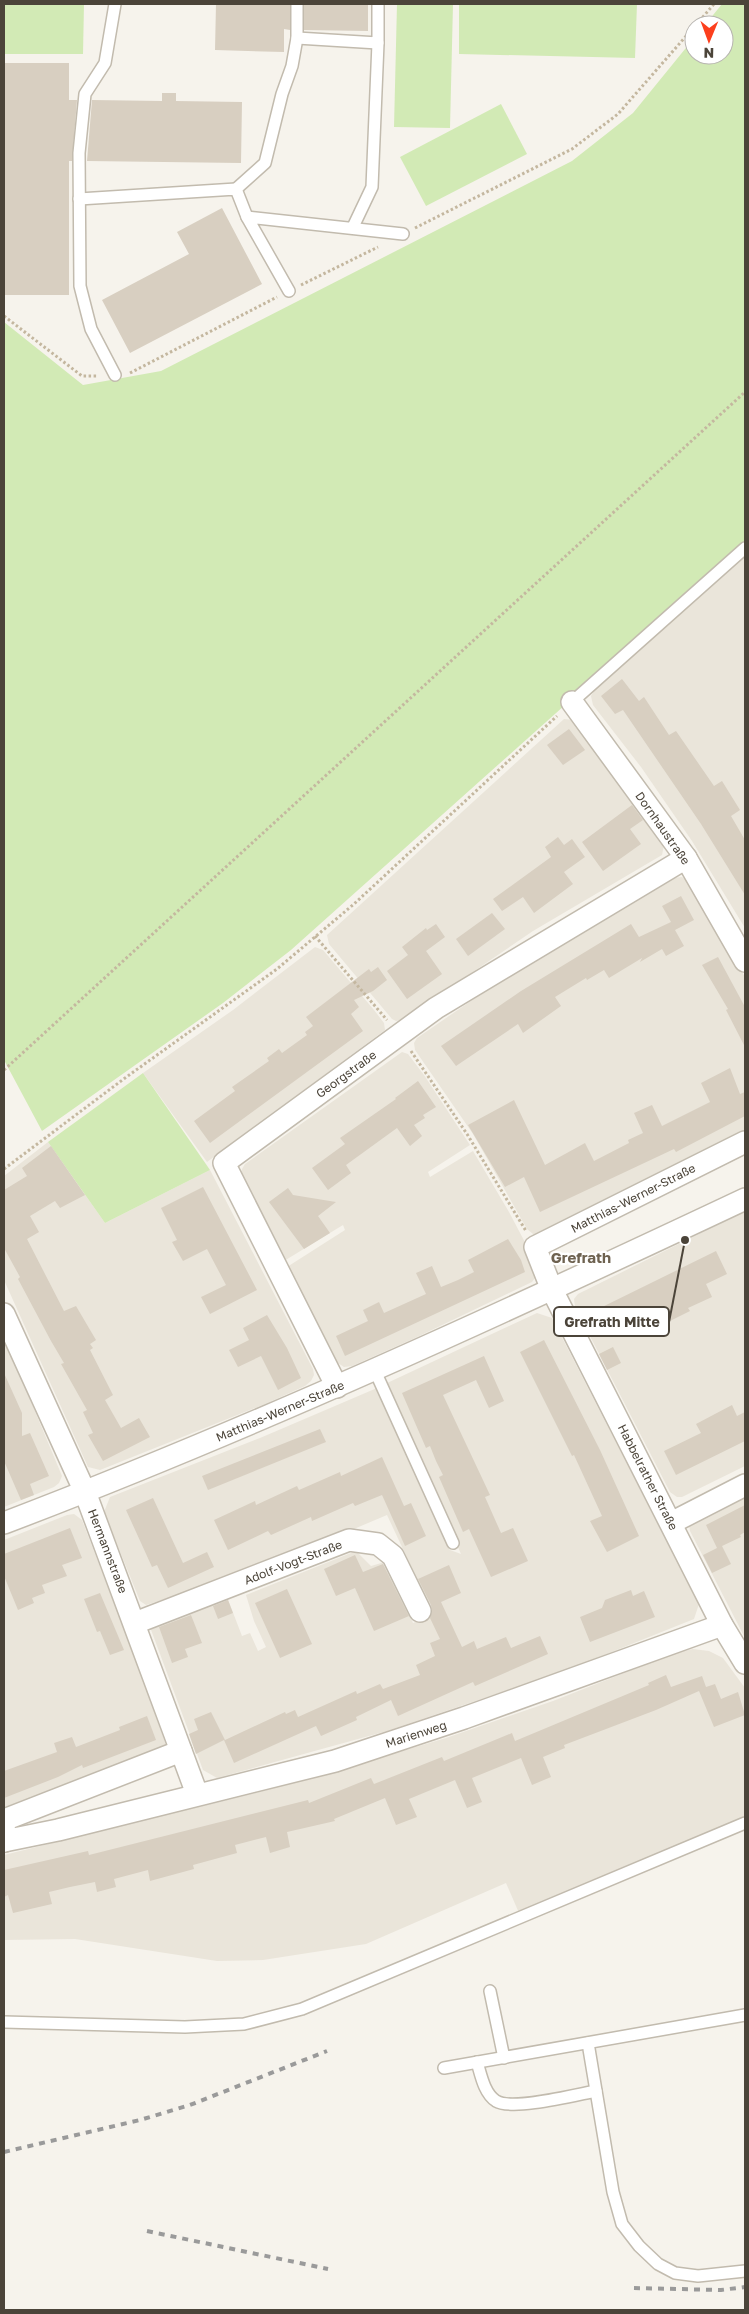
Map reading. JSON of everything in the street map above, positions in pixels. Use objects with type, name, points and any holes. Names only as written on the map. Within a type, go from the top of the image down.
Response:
[{"type":"street","name":"Dornhaustraße","points":[[572,702],[686,858],[745,961]]},
{"type":"street","name":"Georgstraße","points":[[337,1387],[224,1163],[436,1008],[686,858]]},
{"type":"street","name":"Matthias-Werner-Straße","points":[[535,1247],[745,1142]]},
{"type":"street","name":"Matthias-Werner-Straße","points":[[4,1523],[85,1492],[375,1371],[745,1199]]},
{"type":"street","points":[[535,1247],[552,1290]]},
{"type":"street","name":"Habbelrather Straße","points":[[552,1290],[722,1624],[745,1663]]},
{"type":"street","name":"Hermannstraße","points":[[4,1314],[85,1492],[197,1794]]},
{"type":"street","points":[[671,1523],[745,1485]]},
{"type":"street","name":"Adolf-Vogt-Straße","points":[[135,1623],[349,1540],[378,1544],[394,1556],[420,1611]]},
{"type":"street","name":"Marienweg","points":[[181,1751],[4,1820],[5,1841],[335,1760],[464,1718],[722,1624]]},
{"type":"street","points":[[92,1786],[103,1818]]},
{"type":"lane","points":[[115,4],[105,63],[85,94],[79,153],[80,286],[92,329],[115,375]]},
{"type":"lane","points":[[79,199],[236,189],[265,163],[282,94],[292,66],[297,38],[297,4]]},
{"type":"lane","points":[[353,227],[372,187],[378,4]]},
{"type":"lane","points":[[297,38],[378,43]]},
{"type":"lane","points":[[236,189],[247,217],[289,291]]},
{"type":"lane","points":[[247,217],[353,227],[403,234]]},
{"type":"lane","points":[[572,702],[745,548]]},
{"type":"lane","points":[[375,1371],[453,1543]]},
{"type":"lane","points":[[4,2022],[185,2027],[244,2024],[302,2009],[745,1823]]},
{"type":"lane","points":[[490,1991],[504,2058]]},
{"type":"lane","points":[[444,2068],[745,2015]]},
{"type":"lane","points":[[588,2043],[616,2206],[622,2224],[638,2246],[658,2264],[675,2273],[698,2276],[745,2271]]},
{"type":"lane","points":[[478,2062],[486,2090],[496,2100],[507,2104],[522,2104],[596,2091]]},
{"type":"path","points":[[705,15],[714,4]]},
{"type":"path","points":[[4,1070],[745,392]]},
{"type":"path","points":[[4,1169],[125,1078],[277,969],[430,834],[572,702]]},
{"type":"path","points":[[315,936],[400,1035],[468,1134],[535,1247]]},
{"type":"shaded area","points":[[745,556],[745,928],[692,841],[641,767],[593,705],[591,696],[596,688]]},
{"type":"shaded area","points":[[564,719],[574,720],[664,845],[662,855],[533,931],[402,1020],[396,1021],[392,1019],[329,944],[327,935]]},
{"type":"shaded area","points":[[682,877],[689,882],[745,977],[745,1136],[536,1236],[527,1229],[473,1134],[415,1050],[414,1043],[417,1038],[500,981],[673,878]]},
{"type":"shaded area","points":[[315,947],[323,950],[374,1010],[384,1023],[385,1030],[207,1162],[143,1073],[233,1010]]},
{"type":"shaded area","points":[[402,1052],[408,1054],[424,1075],[470,1145],[428,1172],[430,1177],[473,1151],[509,1212],[538,1267],[538,1274],[532,1282],[415,1338],[352,1366],[344,1367],[335,1361],[287,1267],[345,1230],[343,1225],[284,1261],[241,1175],[242,1169],[245,1164]]},
{"type":"shaded area","points":[[48,1142],[105,1223],[210,1170],[313,1369],[314,1375],[311,1381],[305,1386],[265,1404],[100,1470],[88,1467],[4,1280],[4,1176]]},
{"type":"shaded area","points":[[745,1211],[745,1466],[682,1497],[677,1497],[670,1492],[575,1307],[574,1299],[578,1294]]},
{"type":"shaded area","points":[[537,1313],[552,1318],[699,1604],[694,1619],[564,1671],[387,1731],[217,1778],[203,1770],[150,1627],[227,1597],[242,1636],[250,1633],[258,1651],[266,1647],[254,1621],[246,1595],[356,1551],[371,1566],[388,1561],[397,1589],[413,1623],[429,1616],[414,1581],[417,1579],[387,1515],[264,1567],[146,1605],[140,1601],[104,1512],[110,1497],[260,1438],[377,1388],[450,1550],[461,1554],[385,1384]]},
{"type":"shaded area","points":[[4,1337],[62,1476],[59,1483],[54,1487],[4,1507]]},
{"type":"shaded area","points":[[745,1493],[745,1638],[690,1531],[689,1525]]},
{"type":"shaded area","points":[[74,1514],[82,1520],[166,1745],[164,1750],[4,1813],[4,1540]]},
{"type":"shaded area","points":[[693,1649],[709,1651],[723,1658],[745,1688],[745,1819],[519,1913],[506,1883],[366,1944],[263,1960],[217,1961],[75,1939],[4,1940],[4,1855],[267,1790],[446,1738],[553,1701],[675,1653]]},
{"type":"green space","points":[[4,4],[84,4],[83,54],[4,54]]},
{"type":"green space","points":[[397,4],[453,4],[450,128],[394,127]]},
{"type":"green space","points":[[459,4],[637,4],[635,58],[459,54]]},
{"type":"green space","points":[[722,4],[745,4],[745,544],[291,950],[223,1003],[42,1131],[4,1060],[4,322],[83,385],[161,371],[572,161],[633,113],[684,50],[684,65],[734,65],[734,15],[713,15]]},
{"type":"green space","points":[[501,104],[527,154],[426,206],[400,157]]},
{"type":"green space","points":[[143,1073],[210,1170],[105,1223],[48,1142]]},
{"type":"building","points":[[216,4],[290,4],[290,30],[284,29],[284,52],[215,50]]},
{"type":"building","points":[[304,4],[368,4],[368,31],[304,30]]},
{"type":"building","points":[[4,63],[69,63],[69,100],[77,100],[72,161],[69,161],[69,295],[4,295]]},
{"type":"building","points":[[162,93],[176,93],[176,101],[242,102],[241,163],[87,161],[92,100],[162,101]]},
{"type":"building","points":[[222,208],[262,284],[130,353],[102,300],[189,254],[177,232]]},
{"type":"building","points":[[622,679],[639,701],[644,697],[669,735],[676,731],[714,786],[722,781],[740,810],[731,816],[745,840],[745,895],[701,824],[623,710],[615,714],[601,696]]},
{"type":"building","points":[[569,729],[585,750],[563,765],[547,745]]},
{"type":"building","points":[[632,805],[643,820],[630,829],[641,844],[603,871],[582,842]]},
{"type":"building","points":[[558,837],[564,845],[572,839],[585,857],[564,872],[573,884],[534,913],[523,897],[502,911],[493,899],[551,857],[545,847]]},
{"type":"building","points":[[681,896],[694,920],[675,930],[684,946],[666,956],[662,949],[640,962],[642,958],[609,978],[604,970],[587,980],[586,978],[555,997],[561,1006],[523,1033],[518,1024],[456,1066],[441,1046],[521,991],[631,924],[639,937],[671,922],[662,906]]},
{"type":"building","points":[[492,913],[505,929],[468,956],[456,939]]},
{"type":"building","points":[[436,924],[445,937],[426,951],[442,974],[407,999],[387,971],[408,955],[402,947],[426,928],[427,930]]},
{"type":"building","points":[[718,957],[745,1007],[745,1047],[726,1010],[728,1009],[702,965]]},
{"type":"building","points":[[378,967],[387,980],[373,991],[354,1000],[359,1007],[351,1014],[363,1031],[210,1143],[194,1121],[235,1091],[232,1087],[269,1061],[267,1058],[279,1049],[282,1053],[307,1035],[305,1032],[313,1026],[306,1017],[369,969],[371,972]]},
{"type":"building","points":[[730,1068],[740,1094],[745,1092],[745,1116],[676,1152],[674,1149],[540,1212],[524,1177],[505,1187],[468,1125],[514,1100],[545,1165],[585,1143],[594,1161],[629,1143],[628,1140],[643,1133],[634,1113],[652,1105],[662,1126],[710,1102],[701,1083]]},
{"type":"building","points":[[418,1081],[436,1107],[423,1115],[425,1118],[414,1125],[422,1136],[410,1146],[397,1128],[346,1165],[351,1173],[328,1190],[312,1168],[345,1144],[340,1138],[396,1099]]},
{"type":"building","points":[[51,1146],[85,1195],[60,1208],[55,1201],[30,1216],[39,1232],[27,1239],[64,1311],[76,1306],[96,1340],[90,1344],[93,1348],[90,1350],[113,1395],[105,1400],[121,1428],[139,1418],[150,1437],[103,1461],[88,1435],[93,1433],[83,1412],[87,1410],[61,1364],[64,1363],[18,1279],[20,1277],[4,1248],[4,1190],[27,1176],[22,1168]]},
{"type":"building","points":[[203,1187],[257,1290],[210,1314],[201,1297],[226,1285],[207,1249],[183,1261],[172,1242],[177,1240],[161,1208]]},
{"type":"building","points":[[288,1188],[293,1195],[336,1202],[318,1216],[330,1233],[304,1249],[269,1202]]},
{"type":"building","points":[[508,1239],[521,1260],[525,1272],[345,1356],[336,1336],[368,1321],[363,1310],[379,1302],[384,1313],[426,1294],[416,1273],[432,1266],[441,1287],[458,1280],[474,1272],[468,1260]]},
{"type":"building","points":[[716,1251],[727,1274],[706,1284],[712,1297],[688,1308],[690,1311],[670,1321],[664,1308],[604,1336],[592,1312]]},
{"type":"building","points":[[267,1315],[287,1348],[301,1378],[278,1390],[261,1356],[238,1367],[229,1350],[249,1340],[243,1328]]},
{"type":"building","points":[[544,1340],[600,1450],[639,1536],[607,1552],[590,1521],[602,1516],[574,1455],[572,1456],[520,1352]]},
{"type":"building","points":[[613,1347],[621,1363],[607,1370],[599,1354]]},
{"type":"building","points":[[484,1356],[504,1401],[489,1408],[476,1380],[443,1395],[490,1495],[485,1497],[501,1533],[513,1528],[528,1561],[491,1577],[469,1529],[463,1532],[439,1477],[443,1475],[430,1446],[426,1448],[402,1393]]},
{"type":"building","points":[[4,1373],[22,1413],[22,1436],[30,1433],[49,1476],[30,1484],[34,1495],[21,1500],[4,1461]]},
{"type":"building","points":[[732,1405],[737,1416],[745,1412],[745,1441],[676,1475],[664,1451],[701,1433],[696,1424]]},
{"type":"building","points":[[320,1429],[326,1442],[208,1490],[202,1476]]},
{"type":"building","points":[[382,1457],[404,1506],[411,1503],[426,1536],[405,1546],[382,1495],[355,1506],[353,1503],[312,1521],[311,1517],[271,1535],[268,1531],[228,1550],[214,1520],[255,1501],[256,1505],[297,1486],[299,1490],[340,1472],[341,1476]]},
{"type":"building","points":[[153,1498],[183,1563],[207,1552],[214,1567],[168,1588],[157,1565],[152,1567],[126,1510]]},
{"type":"building","points":[[745,1505],[745,1532],[740,1535],[741,1537],[722,1546],[731,1564],[712,1573],[703,1555],[717,1548],[706,1525]]},
{"type":"building","points":[[70,1528],[82,1558],[62,1565],[67,1576],[42,1585],[45,1593],[32,1598],[34,1603],[18,1610],[4,1576],[4,1554]]},
{"type":"building","points":[[355,1555],[363,1572],[383,1564],[409,1616],[374,1631],[355,1588],[336,1596],[324,1569]]},
{"type":"building","points":[[449,1565],[461,1593],[441,1602],[462,1647],[474,1641],[477,1649],[506,1637],[511,1648],[540,1636],[548,1654],[475,1686],[473,1682],[398,1716],[391,1700],[356,1717],[357,1720],[321,1736],[316,1726],[234,1763],[224,1740],[196,1754],[189,1734],[198,1730],[194,1719],[211,1712],[225,1740],[285,1712],[286,1714],[295,1710],[298,1717],[356,1691],[357,1694],[380,1684],[383,1689],[420,1675],[416,1665],[435,1656],[430,1643],[440,1639],[430,1618],[432,1612],[431,1605],[418,1579]]},
{"type":"building","points":[[287,1589],[312,1644],[280,1658],[255,1603]]},
{"type":"building","points":[[631,1590],[633,1596],[644,1591],[655,1617],[590,1642],[580,1617],[602,1608],[605,1600]]},
{"type":"building","points":[[100,1593],[124,1650],[110,1655],[100,1631],[97,1632],[84,1599]]},
{"type":"building","points":[[228,1600],[233,1613],[218,1619],[213,1606]]},
{"type":"building","points":[[191,1615],[202,1643],[185,1649],[188,1657],[172,1663],[159,1627]]},
{"type":"building","points":[[666,1675],[671,1687],[702,1676],[706,1687],[715,1684],[721,1699],[738,1692],[745,1715],[714,1727],[699,1691],[656,1710],[564,1745],[565,1748],[543,1757],[551,1777],[532,1785],[521,1758],[472,1778],[482,1802],[467,1808],[455,1780],[409,1799],[417,1817],[396,1825],[385,1798],[334,1819],[335,1821],[287,1832],[290,1847],[270,1853],[266,1837],[235,1845],[237,1853],[193,1865],[194,1869],[150,1881],[148,1870],[114,1879],[116,1887],[97,1892],[95,1882],[49,1892],[52,1904],[13,1913],[8,1895],[4,1897],[4,1870],[88,1851],[89,1855],[308,1800],[309,1803],[371,1778],[374,1784],[442,1757],[444,1761],[512,1733],[515,1741],[649,1685],[648,1683]]},
{"type":"building","points":[[147,1716],[156,1740],[83,1768],[82,1765],[58,1777],[4,1798],[4,1771],[57,1752],[54,1743],[72,1737],[76,1747],[120,1730],[119,1727]]},
{"type":"railway","points":[[4,2152],[140,2120],[190,2105],[327,2051]]},
{"type":"railway","points":[[147,2231],[328,2269]]},
{"type":"railway","points":[[634,2288],[721,2290],[745,2287]]},
{"type":"place","name":"Grefrath Mitte","points":[[685,1240]]},
{"type":"district","name":"Grefrath","points":[[581,1257]]}]
